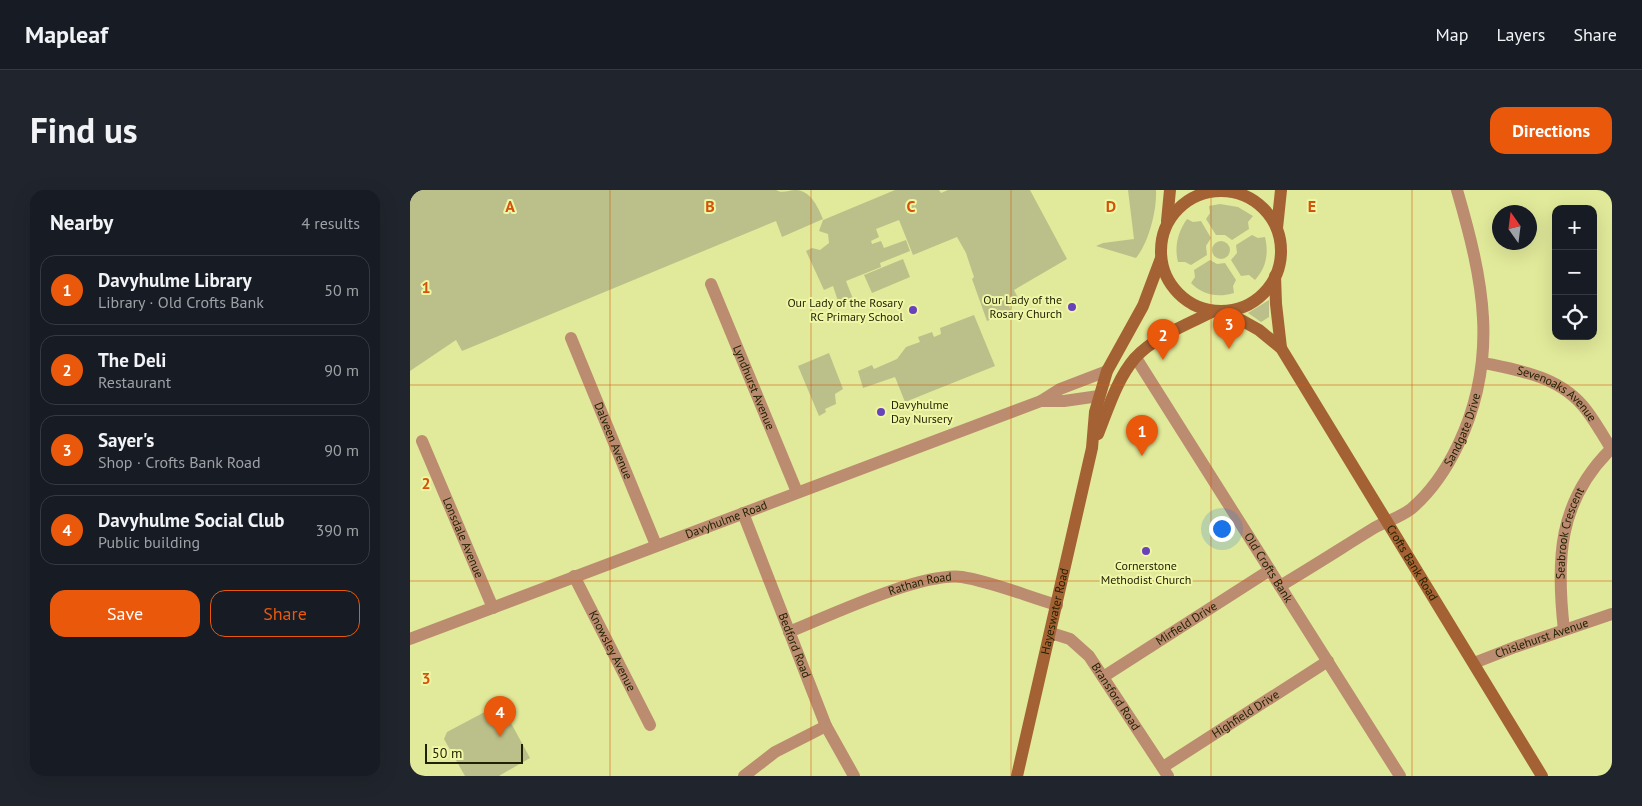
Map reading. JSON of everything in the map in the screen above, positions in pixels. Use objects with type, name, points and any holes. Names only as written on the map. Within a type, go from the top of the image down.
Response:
[{"type":"main road","points":[[1170,190],[1166,226],[1161,242],[1161,258],[1169,282],[1181,296],[1196,306],[1219,311],[1240,308],[1254,301],[1266,290],[1276,276],[1280,252],[1277,228],[1281,190]]},
{"type":"main road","points":[[1166,226],[1176,211],[1190,199],[1205,193],[1225,190],[1252,200],[1263,208],[1277,228]]},
{"type":"main road","name":"Hayeswater Road","points":[[1017,776],[1051,633],[1092,448],[1100,396],[1107,370],[1142,306],[1161,258]]},
{"type":"main road","name":"Crofts Bank Road","points":[[1276,276],[1276,304],[1281,348]]},
{"type":"main road","name":"Hayeswater Road","points":[[1092,448],[1116,390],[1126,371],[1136,358],[1160,339],[1219,311]]},
{"type":"main road","name":"Crofts Bank Road","points":[[1219,311],[1259,330],[1281,348],[1542,776]]},
{"type":"main road","points":[[1100,396],[1116,390]]},
{"type":"street","name":"Sandgate Drive","points":[[1280,586],[1412,508],[1452,457],[1471,412],[1484,363],[1484,338],[1477,273],[1456,190]]},
{"type":"street","name":"Lyndhurst Avenue","points":[[710,284],[798,492]]},
{"type":"street","name":"Dalveen Avenue","points":[[571,338],[656,545]]},
{"type":"street","name":"Old Crofts Bank","points":[[1136,358],[1400,776]]},
{"type":"street","name":"Sevenoaks Avenue","points":[[1484,363],[1525,372],[1560,385],[1572,394],[1586,410],[1612,450]]},
{"type":"street","points":[[1041,400],[1060,389],[1107,370]]},
{"type":"street","points":[[1041,400],[1064,401],[1100,396]]},
{"type":"street","name":"Davyhulme Road","points":[[410,639],[1041,400]]},
{"type":"street","name":"Lonsdale Avenue","points":[[422,441],[493,608]]},
{"type":"street","name":"Seabrook Crescent","points":[[1564,630],[1560,568],[1566,525],[1580,488],[1596,466],[1612,450]]},
{"type":"street","name":"Bedford Road","points":[[743,513],[826,726],[854,776]]},
{"type":"street","name":"Mirfield Drive","points":[[1103,677],[1270,570]]},
{"type":"street","name":"Knowsley Avenue","points":[[574,576],[650,725]]},
{"type":"street","name":"Rathan Road","points":[[789,632],[881,595],[944,578],[974,580],[1057,605]]},
{"type":"street","name":"Chislehurst Avenue","points":[[1474,663],[1612,614]]},
{"type":"street","name":"Bransford Road","points":[[1051,633],[1070,639],[1078,645],[1103,677],[1165,771]]},
{"type":"street","name":"Highfield Drive","points":[[1165,771],[1328,661]]},
{"type":"street","points":[[744,776],[783,747],[826,726]]},
{"type":"green space","points":[[410,190],[776,190],[783,192],[796,190],[810,196],[823,219],[782,237],[776,221],[462,351],[456,340],[410,371]]},
{"type":"green space","points":[[895,190],[939,190],[941,193],[948,190],[1030,190],[1067,259],[1014,290],[1019,300],[1009,306],[1011,311],[987,321],[972,279],[974,277],[966,253],[957,237],[913,255],[899,220],[876,229],[879,237],[871,241],[872,244],[881,241],[884,248],[906,240],[910,251],[880,263],[881,267],[846,281],[853,299],[839,304],[833,286],[824,290],[806,251],[812,248],[820,250],[829,243],[828,234],[819,231],[823,220]]},
{"type":"green space","points":[[1128,190],[1156,190],[1151,226],[1145,243],[1136,258],[1096,246],[1103,243],[1134,239]]},
{"type":"green space","points":[[1220,204],[1238,207],[1253,216],[1248,222],[1249,229],[1232,240],[1225,235],[1216,235],[1206,219],[1210,213],[1209,206]]},
{"type":"green space","points":[[1187,219],[1193,222],[1201,221],[1211,238],[1206,246],[1207,255],[1191,265],[1185,262],[1178,262],[1176,250],[1181,229]]},
{"type":"green space","points":[[1252,235],[1258,238],[1265,237],[1267,249],[1264,266],[1255,280],[1249,275],[1241,276],[1231,260],[1237,253],[1236,245]]},
{"type":"green space","points":[[1221,241],[1227,244],[1230,250],[1227,256],[1221,259],[1215,256],[1212,250],[1215,244]]},
{"type":"green space","points":[[903,259],[910,277],[872,293],[864,275]]},
{"type":"green space","points":[[1210,260],[1217,264],[1225,263],[1236,280],[1233,286],[1234,293],[1216,295],[1205,293],[1191,283],[1195,277],[1194,270]]},
{"type":"green space","points":[[1269,300],[1269,317],[1261,322],[1248,313]]},
{"type":"green space","points":[[974,315],[995,366],[905,402],[895,377],[863,388],[858,371],[872,365],[874,369],[897,359],[906,347],[920,342],[918,337],[932,332],[934,337],[941,334],[940,328]]},
{"type":"green space","points":[[829,353],[843,389],[835,394],[836,404],[825,409],[826,412],[819,416],[798,366]]},
{"type":"green space","points":[[496,706],[505,712],[530,758],[499,776],[465,776],[444,739],[447,732]]},
{"type":"place","name":"Our Lady of the Rosary Church","points":[[1072,307]]},
{"type":"place","name":"Our Lady of the Rosary RC Primary School","points":[[913,310]]},
{"type":"place","name":"Sayer's","points":[[1229,349]]},
{"type":"place","name":"The Deli","points":[[1163,360]]},
{"type":"place","name":"Davyhulme Day Nursery","points":[[881,412]]},
{"type":"place","name":"Davyhulme Library","points":[[1142,456]]},
{"type":"place","name":"Cornerstone Methodist Church","points":[[1146,551]]},
{"type":"place","name":"Davyhulme Social Club","points":[[500,737]]}]
